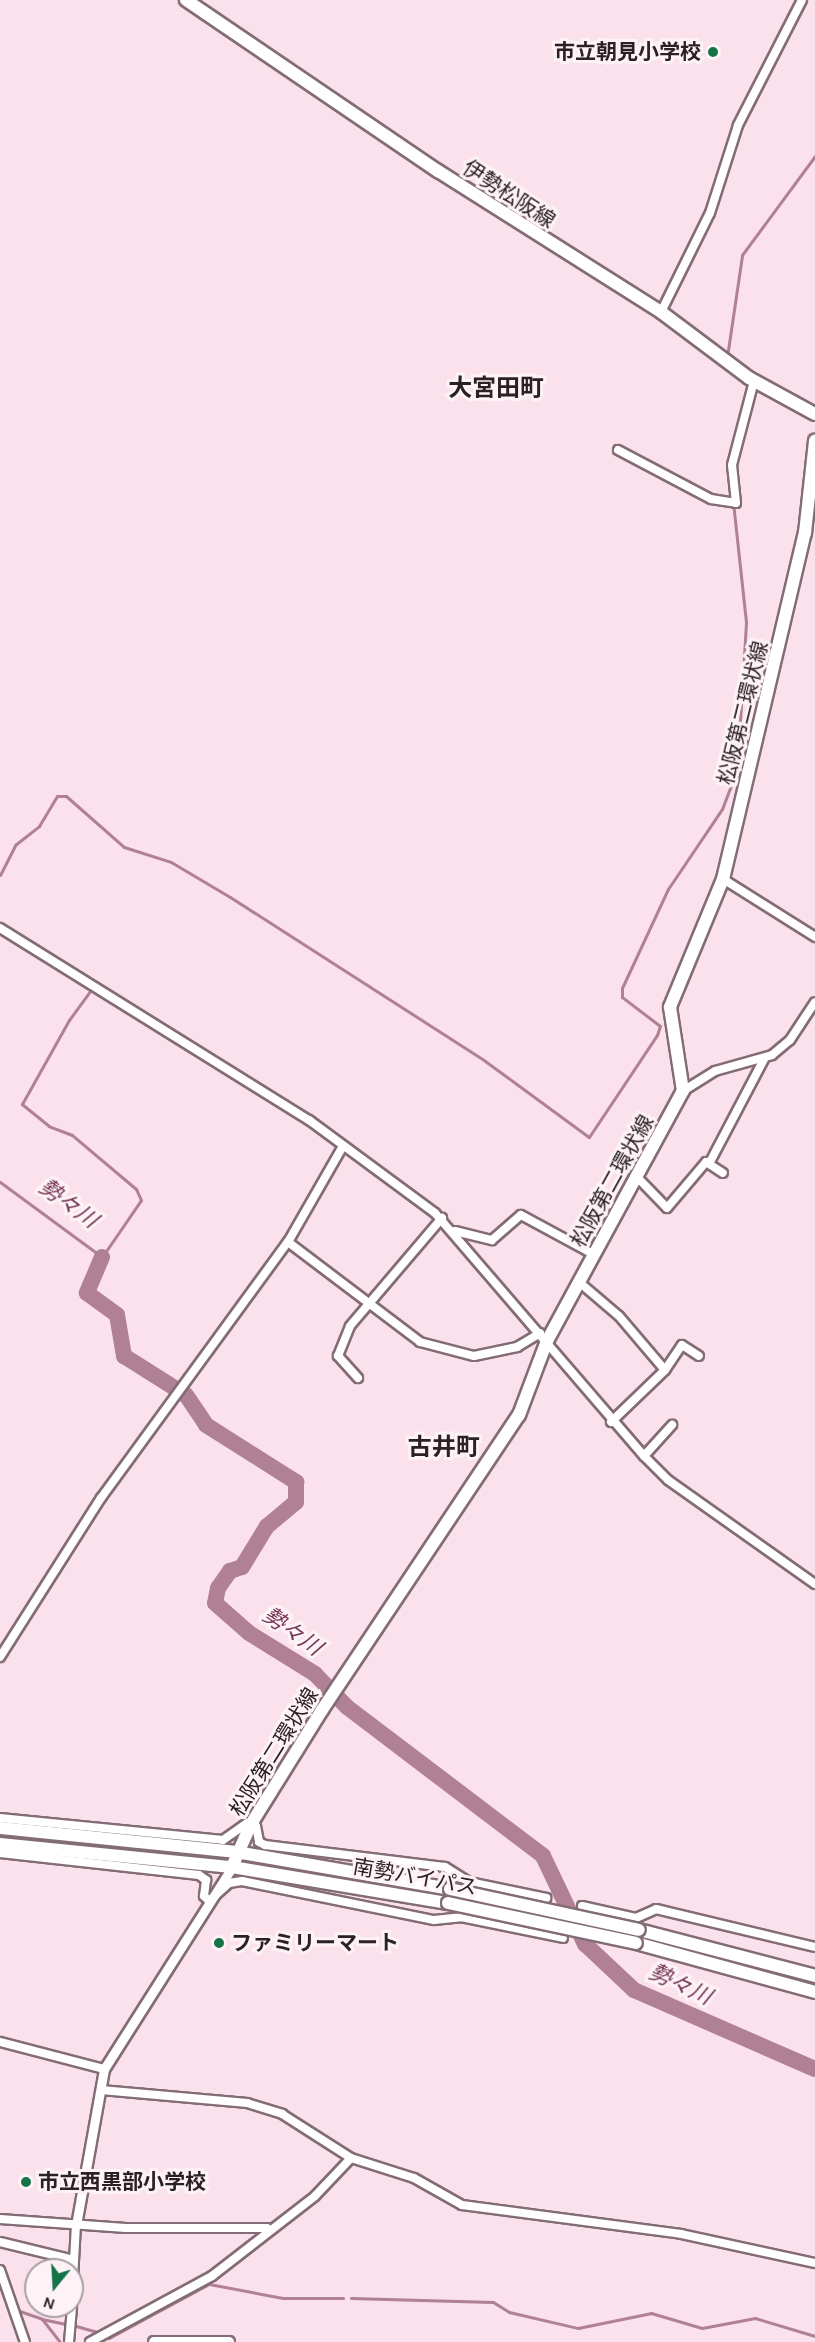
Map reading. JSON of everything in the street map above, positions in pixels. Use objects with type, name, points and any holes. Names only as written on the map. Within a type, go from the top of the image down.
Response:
[{"type":"main road","name":"伊勢松阪線","points":[[186,0],[438,171],[661,312],[754,381],[815,414]]},
{"type":"main road","name":"松阪第二環状線","points":[[232,1867],[236,1852],[251,1824],[322,1710],[519,1415],[543,1337],[579,1282],[683,1091],[670,1007],[723,879],[805,533],[815,441]]},
{"type":"main road","name":"南勢バイパス","points":[[0,1828],[236,1852],[450,1889],[639,1930],[815,1976]]},
{"type":"main road","name":"南勢バイパス","points":[[0,1844],[232,1867],[448,1903],[636,1943],[815,1992]]},
{"type":"main road","points":[[154,2342],[229,2342]]},
{"type":"street","points":[[661,312],[710,213],[738,125],[802,0]]},
{"type":"street","points":[[618,450],[732,503],[732,465],[754,381]]},
{"type":"street","points":[[723,879],[815,937]]},
{"type":"street","points":[[0,928],[159,1023],[343,1146],[442,1218],[456,1231],[612,1422],[668,1480],[815,1584]]},
{"type":"street","points":[[683,1091],[715,1071],[764,1059],[790,1040],[815,1002]]},
{"type":"street","points":[[637,1177],[668,1208],[710,1162],[764,1059]]},
{"type":"street","points":[[0,1657],[102,1498],[288,1242],[343,1146]]},
{"type":"street","points":[[710,1162],[723,1173]]},
{"type":"street","points":[[456,1231],[492,1240],[521,1215],[593,1254]]},
{"type":"street","points":[[358,1378],[338,1356],[350,1326],[372,1304],[442,1218]]},
{"type":"street","points":[[288,1242],[420,1342],[453,1354],[492,1354],[543,1337]]},
{"type":"street","points":[[579,1282],[619,1316],[665,1370]]},
{"type":"street","points":[[612,1422],[665,1370],[682,1345],[699,1356]]},
{"type":"street","points":[[644,1456],[672,1425]]},
{"type":"street","points":[[0,1818],[223,1840],[251,1824],[265,1845],[446,1867],[468,1882],[546,1898]]},
{"type":"street","points":[[0,1853],[199,1875],[206,1880],[205,1901]]},
{"type":"street","points":[[74,2258],[76,2225],[104,2069],[205,1901],[232,1867]]},
{"type":"street","points":[[205,1901],[214,1900],[232,1881],[242,1881],[434,1920],[461,1917],[563,1938]]},
{"type":"street","points":[[582,1906],[636,1918],[656,1910],[815,1947]]},
{"type":"street","points":[[0,2042],[104,2069]]},
{"type":"street","points":[[101,2090],[247,2103],[282,2114],[351,2158],[414,2178],[439,2196],[480,2209],[681,2234],[815,2263]]},
{"type":"street","points":[[90,2342],[212,2276],[267,2228],[315,2196],[351,2158]]},
{"type":"street","points":[[0,2219],[76,2225],[267,2228]]},
{"type":"street","points":[[0,2242],[66,2258]]},
{"type":"street","points":[[0,2270],[25,2342]]},
{"type":"street","points":[[69,2342],[71,2318]]},
{"type":"waterway","points":[[727,357],[742,255],[815,156]]},
{"type":"waterway","points":[[731,455],[748,383]]},
{"type":"waterway","points":[[729,464],[732,496]]},
{"type":"waterway","points":[[0,875],[15,845],[39,826],[57,796],[66,796],[124,847],[171,862],[230,897],[485,1061],[589,1137],[657,1035],[660,1026],[622,997],[622,988],[668,889],[722,809],[737,770],[746,622],[733,503]]},
{"type":"waterway","points":[[0,1182],[102,1257],[141,1200],[136,1189],[72,1135],[49,1126],[22,1104],[69,1020],[96,983],[43,950]]},
{"type":"waterway","name":"勢々川","points":[[102,1257],[87,1293],[117,1315],[124,1356],[186,1395],[206,1425],[296,1482],[296,1502],[267,1526],[242,1567],[230,1571],[218,1588],[215,1603],[249,1633],[315,1674],[347,1707],[543,1856],[585,1944],[634,1990],[815,2069]]},
{"type":"waterway","points":[[109,2338],[209,2284],[283,2298],[343,2298]]},
{"type":"waterway","points":[[0,2285],[8,2307],[42,2319],[60,2342]]},
{"type":"waterway","points":[[351,2298],[493,2302],[509,2312],[578,2328],[651,2313],[702,2328],[755,2318],[815,2336]]},
{"type":"waterway","points":[[42,2319],[65,2324]]},
{"type":"waterway","points":[[76,2326],[97,2332]]},
{"type":"place","name":"市立朝見小学校","points":[[713,52]]},
{"type":"place","name":"ファミリーマート","points":[[219,1943]]},
{"type":"place","name":"市立西黒部小学校","points":[[26,2182]]},
{"type":"district","name":"大宮田町","points":[[496,389]]},
{"type":"district","name":"古井町","points":[[444,1448]]}]
